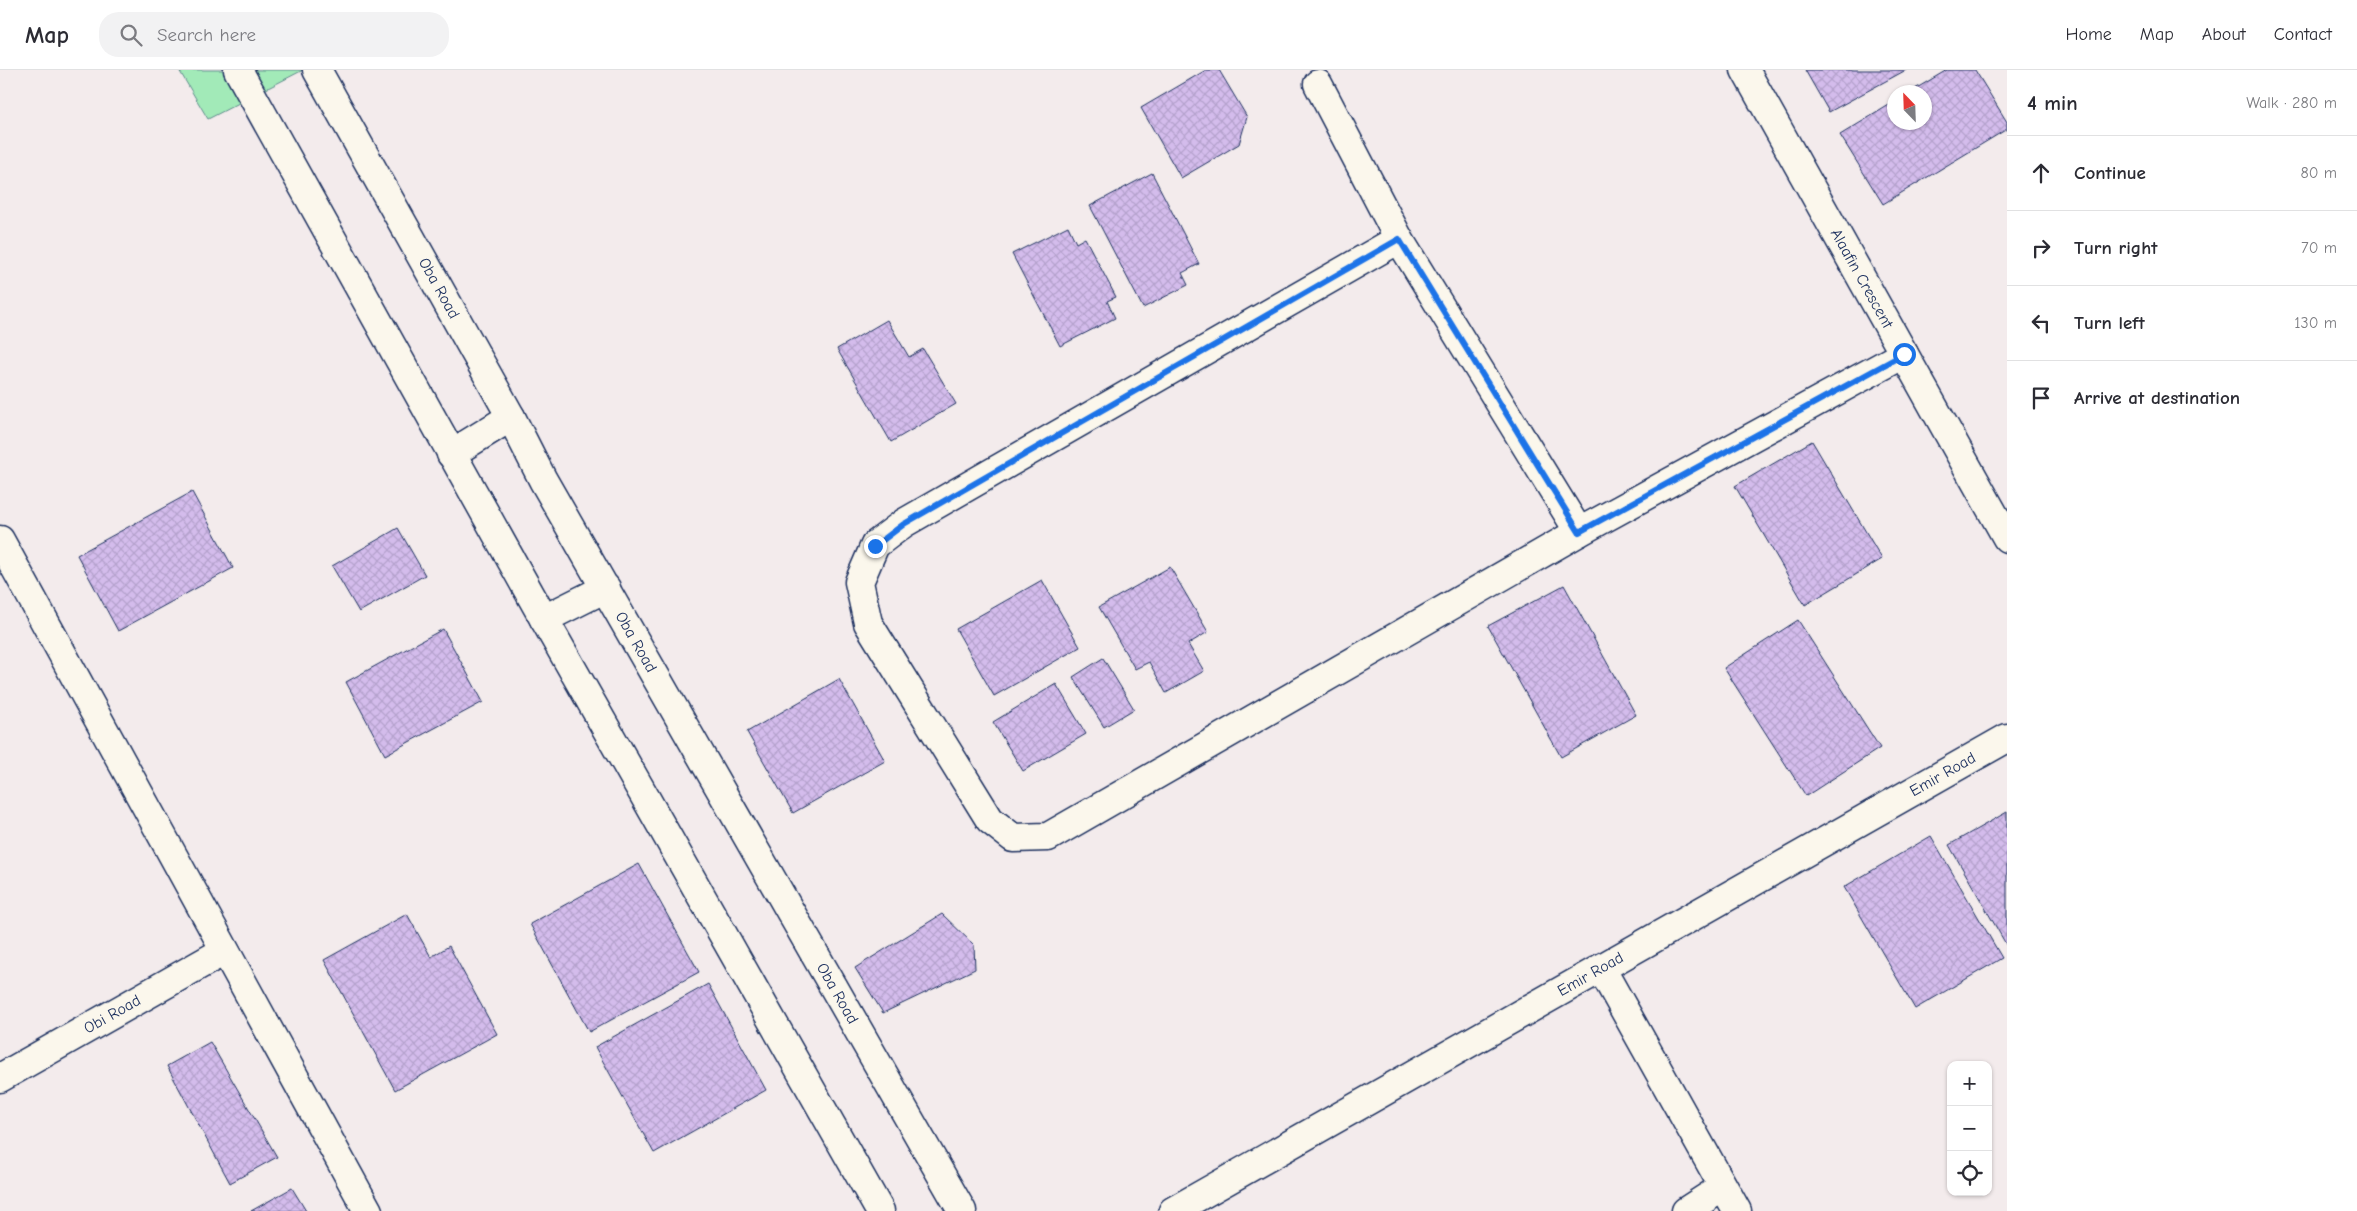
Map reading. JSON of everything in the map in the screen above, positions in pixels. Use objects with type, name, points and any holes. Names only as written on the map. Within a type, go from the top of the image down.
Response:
[{"type":"street","points":[[238,70],[451,454],[880,1211]]},
{"type":"street","name":"Oba Road","points":[[317,70],[511,417],[543,480],[962,1211]]},
{"type":"street","name":"Alaafin Crescent","points":[[1745,70],[2007,538]]},
{"type":"street","points":[[1318,84],[1399,239],[1579,532]]},
{"type":"street","points":[[1399,239],[904,524],[875,546],[859,582],[868,622],[990,820],[1013,838],[1048,837],[1579,532],[1904,354]]},
{"type":"street","points":[[451,454],[511,417]]},
{"type":"street","points":[[0,540],[368,1211]]},
{"type":"street","points":[[544,619],[606,588]]},
{"type":"street","name":"Emir Road","points":[[1173,1211],[2007,738]]},
{"type":"street","name":"Obi Road","points":[[0,1078],[224,951]]},
{"type":"street","points":[[1601,968],[1737,1211]]},
{"type":"street","points":[[1686,1211],[1723,1187]]},
{"type":"green space","points":[[179,70],[303,70],[208,119]]},
{"type":"building","points":[[1206,70],[1219,70],[1247,117],[1239,144],[1181,178],[1141,108]]},
{"type":"building","points":[[1805,70],[1906,70],[1829,112]]},
{"type":"building","points":[[1947,70],[1975,70],[2007,122],[2007,129],[1883,204],[1840,135],[1887,106],[1887,130],[1932,130],[1932,85],[1922,85]]},
{"type":"building","points":[[1152,173],[1199,264],[1182,273],[1188,285],[1143,308],[1090,206]]},
{"type":"building","points":[[1068,226],[1076,243],[1085,238],[1116,297],[1107,301],[1115,318],[1060,346],[1012,254]]},
{"type":"building","points":[[887,320],[909,357],[923,349],[956,404],[891,442],[837,349]]},
{"type":"building","points":[[1812,441],[1882,559],[1805,605],[1735,486]]},
{"type":"building","points":[[192,492],[233,568],[118,631],[77,555]]},
{"type":"building","points":[[398,528],[425,575],[359,612],[332,566]]},
{"type":"building","points":[[1170,567],[1208,632],[1188,644],[1204,671],[1166,693],[1149,662],[1135,669],[1099,607]]},
{"type":"building","points":[[1042,580],[1080,647],[994,696],[956,629]]},
{"type":"building","points":[[1564,585],[1636,715],[1561,757],[1488,626]]},
{"type":"building","points":[[1798,620],[1880,748],[1806,796],[1724,668]]},
{"type":"building","points":[[443,629],[483,702],[385,755],[346,682]]},
{"type":"building","points":[[1103,658],[1134,709],[1104,727],[1073,677]]},
{"type":"building","points":[[839,679],[885,761],[793,813],[747,732]]},
{"type":"building","points":[[1056,684],[1086,734],[1023,771],[993,722]]},
{"type":"building","points":[[2007,812],[2007,946],[1949,845]]},
{"type":"building","points":[[1931,836],[2002,958],[1915,1009],[1844,887]]},
{"type":"building","points":[[639,864],[699,972],[589,1032],[530,924]]},
{"type":"building","points":[[407,914],[431,957],[449,946],[497,1034],[395,1090],[324,960]]},
{"type":"building","points":[[942,914],[974,945],[975,969],[883,1013],[855,968]]},
{"type":"building","points":[[708,984],[766,1090],[654,1153],[595,1047]]},
{"type":"building","points":[[210,1042],[277,1157],[230,1183],[167,1066]]},
{"type":"building","points":[[292,1188],[306,1211],[251,1211]]},
{"type":"route","points":[[875,546],[904,524],[1399,239],[1579,532],[1904,354]]}]
